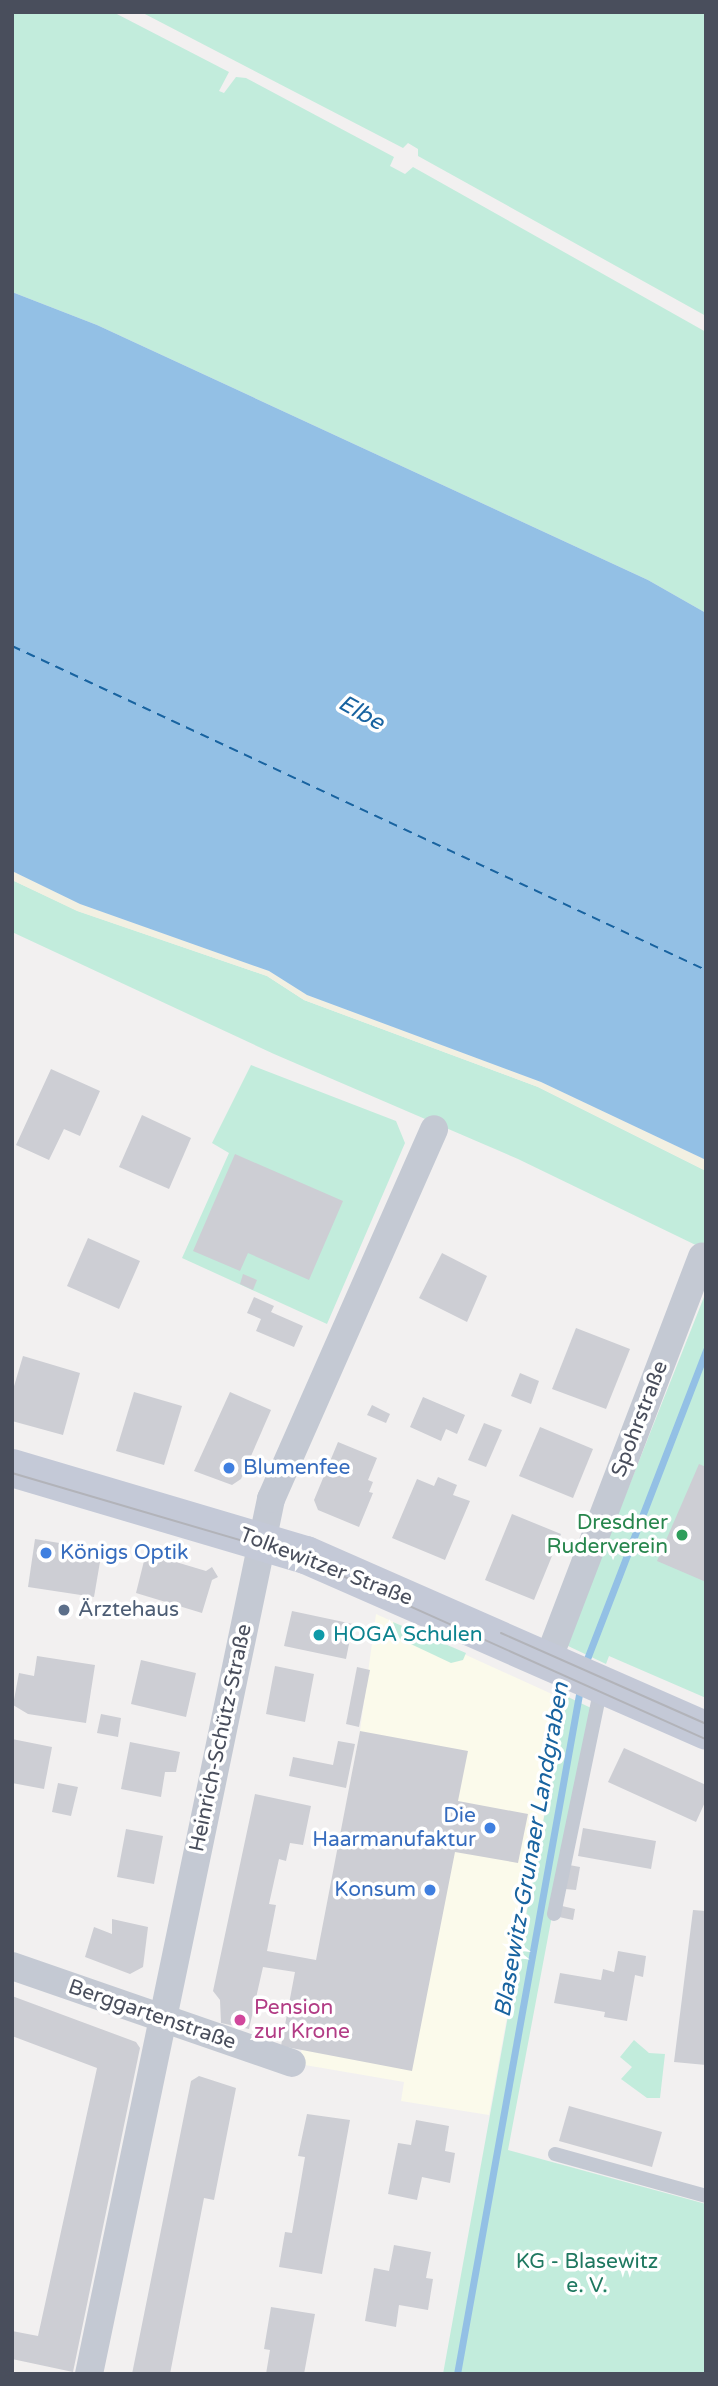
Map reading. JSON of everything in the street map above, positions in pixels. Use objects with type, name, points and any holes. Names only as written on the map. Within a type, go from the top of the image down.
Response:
[{"type":"main road","name":"Tolkewitzer Straße","points":[[12,1468],[262,1539],[365,1579],[706,1731]]},
{"type":"street","name":"Heinrich-Schütz-Straße","points":[[89,2374],[271,1499],[434,1129]]},
{"type":"street","name":"Spohrstraße","points":[[553,1661],[702,1256]]},
{"type":"street","name":"Berggartenstraße","points":[[12,1966],[292,2063]]},
{"type":"lane","points":[[554,1914],[601,1683]]},
{"type":"lane","points":[[555,2154],[706,2196]]},
{"type":"shaded area","name":"Konsum","points":[[376,1614],[565,1700],[489,2115],[401,2101],[404,2082],[299,2064],[360,1731]]},
{"type":"green space","points":[[12,12],[113,12],[229,72],[219,91],[224,93],[236,77],[246,78],[394,157],[390,166],[405,174],[413,167],[706,332],[706,613],[648,580],[97,325],[12,292]]},
{"type":"green space","points":[[141,12],[706,12],[706,316],[418,156],[418,149],[408,143],[403,148]]},
{"type":"green space","points":[[12,880],[78,911],[267,976],[304,1000],[538,1087],[706,1171],[706,1250],[518,1159],[274,1054],[12,932]]},
{"type":"green space","points":[[251,1065],[396,1121],[405,1143],[327,1324],[182,1258],[229,1153],[212,1143]]},
{"type":"green space","points":[[706,1292],[706,1698],[609,1656],[606,1664],[566,1645]]},
{"type":"green space","points":[[393,1622],[466,1653],[463,1660],[451,1663],[398,1638]]},
{"type":"green space","name":"KG - Blasewitz e. V.","points":[[566,1696],[591,1708],[508,2150],[706,2204],[706,2374],[443,2374]]},
{"type":"green space","points":[[634,2040],[649,2053],[665,2054],[660,2098],[647,2098],[621,2079],[632,2067],[620,2057]]},
{"type":"sand","points":[[12,871],[80,904],[269,971],[307,995],[541,1082],[706,1160],[706,1171],[538,1087],[304,1000],[267,976],[77,911],[12,880]]},
{"type":"water","name":"Elbe","points":[[12,292],[97,325],[648,580],[706,613],[706,1160],[541,1082],[307,995],[269,971],[80,904],[12,871]]},
{"type":"building","points":[[51,1069],[100,1091],[80,1136],[64,1129],[49,1160],[16,1145]]},
{"type":"building","points":[[142,1115],[191,1138],[169,1189],[119,1167]]},
{"type":"building","points":[[235,1154],[343,1201],[309,1280],[248,1253],[240,1271],[193,1251]]},
{"type":"building","points":[[88,1238],[140,1261],[119,1309],[67,1286]]},
{"type":"building","points":[[442,1253],[487,1276],[467,1322],[419,1298]]},
{"type":"building","points":[[243,1274],[257,1280],[253,1290],[240,1284]]},
{"type":"building","points":[[254,1297],[274,1306],[271,1312],[303,1326],[294,1347],[256,1331],[261,1319],[247,1313]]},
{"type":"building","points":[[576,1328],[630,1349],[606,1409],[552,1389]]},
{"type":"building","points":[[23,1356],[80,1373],[63,1435],[12,1421],[12,1393]]},
{"type":"building","points":[[520,1373],[539,1381],[531,1404],[511,1396]]},
{"type":"building","points":[[134,1392],[182,1406],[164,1465],[116,1451]]},
{"type":"building","points":[[230,1392],[271,1410],[241,1479],[232,1485],[194,1471]]},
{"type":"building","points":[[423,1397],[465,1415],[457,1434],[446,1429],[441,1441],[410,1427]]},
{"type":"building","points":[[372,1405],[390,1414],[386,1423],[367,1415]]},
{"type":"building","points":[[484,1423],[502,1430],[486,1467],[468,1460]]},
{"type":"building","points":[[540,1427],[593,1449],[573,1498],[519,1476]]},
{"type":"building","points":[[338,1442],[377,1458],[368,1480],[373,1482],[369,1492],[373,1493],[359,1527],[318,1510],[314,1500]]},
{"type":"building","points":[[699,1464],[706,1467],[706,1582],[657,1561]]},
{"type":"building","points":[[438,1477],[457,1485],[453,1495],[470,1501],[445,1560],[392,1538],[417,1479],[434,1486]]},
{"type":"building","points":[[512,1514],[561,1534],[534,1600],[485,1580]]},
{"type":"building","points":[[35,1539],[102,1550],[94,1597],[28,1587]]},
{"type":"building","points":[[146,1553],[206,1571],[212,1567],[218,1577],[212,1580],[202,1613],[136,1593]]},
{"type":"building","name":"HOGA Schulen","points":[[292,1611],[353,1624],[346,1659],[284,1646]]},
{"type":"building","points":[[37,1656],[95,1665],[86,1723],[28,1714],[13,1705],[19,1673],[34,1676]]},
{"type":"building","points":[[141,1660],[196,1673],[186,1717],[131,1704]]},
{"type":"building","points":[[275,1666],[314,1674],[305,1722],[266,1714]]},
{"type":"building","points":[[357,1667],[370,1670],[359,1727],[346,1724]]},
{"type":"building","points":[[101,1714],[121,1718],[118,1737],[97,1733]]},
{"type":"building","points":[[360,1731],[468,1751],[458,1801],[528,1814],[518,1863],[455,1852],[412,2071],[281,2046],[295,1972],[263,1967],[249,2029],[221,2023],[220,2000],[213,1991],[255,1794],[311,1806],[303,1845],[290,1843],[286,1861],[279,1859],[269,1904],[276,1905],[267,1951],[316,1960]]},
{"type":"building","points":[[12,1739],[52,1747],[44,1789],[12,1783]]},
{"type":"building","points":[[338,1741],[355,1744],[346,1788],[289,1776],[293,1757],[333,1765]]},
{"type":"building","points":[[130,1742],[180,1752],[176,1772],[165,1772],[161,1797],[121,1789]]},
{"type":"building","points":[[624,1748],[706,1785],[706,1800],[696,1822],[608,1782]]},
{"type":"building","points":[[58,1783],[78,1787],[71,1816],[52,1812]]},
{"type":"building","points":[[583,1828],[656,1841],[651,1869],[578,1856]]},
{"type":"building","points":[[126,1829],[163,1836],[154,1884],[117,1877]]},
{"type":"building","points":[[569,1865],[580,1867],[576,1890],[565,1889]]},
{"type":"building","points":[[562,1906],[575,1909],[573,1920],[559,1917]]},
{"type":"building","points":[[693,1910],[706,1911],[706,2065],[674,2062]]},
{"type":"building","points":[[112,1919],[148,1927],[143,1967],[130,1974],[85,1957],[94,1927],[112,1934]]},
{"type":"building","points":[[618,1951],[646,1956],[643,1977],[635,1975],[627,2021],[604,2017],[605,2012],[554,2003],[560,1973],[601,1980],[603,1969],[614,1972]]},
{"type":"building","points":[[12,1996],[136,2042],[140,2048],[73,2372],[12,2359],[12,2331],[38,2336],[97,2068],[12,2036]]},
{"type":"building","points":[[199,2076],[236,2088],[214,2200],[204,2198],[170,2374],[132,2374],[191,2081]]},
{"type":"building","points":[[569,2106],[662,2132],[652,2167],[559,2141]]},
{"type":"building","points":[[307,2114],[350,2120],[322,2274],[279,2267],[285,2232],[292,2233],[305,2157],[298,2156]]},
{"type":"building","points":[[416,2120],[449,2126],[445,2151],[455,2153],[450,2183],[422,2177],[417,2200],[388,2194],[398,2143],[411,2145]]},
{"type":"building","points":[[394,2245],[431,2252],[426,2278],[433,2279],[428,2310],[399,2305],[396,2327],[365,2321],[374,2268],[389,2271]]},
{"type":"building","points":[[271,2307],[315,2314],[304,2374],[266,2374],[270,2350],[264,2349]]},
{"type":"waterway","name":"Blasewitz‐Grunaer Landgraben","points":[[585,1664],[706,1350]]},
{"type":"waterway","name":"Blasewitz‐Grunaer Landgraben","points":[[457,2374],[580,1689]]},
{"type":"ferry route","points":[[12,646],[706,970]]},
{"type":"tram line","points":[[12,1473],[307,1560],[706,1739]]},
{"type":"tram line","points":[[501,1633],[706,1724]]},
{"type":"place","name":"Blumenfee","points":[[229,1468]]},
{"type":"place","name":"Dresdner Ruderverein","points":[[682,1535]]},
{"type":"place","name":"Königs Optik","points":[[46,1553]]},
{"type":"place","name":"Ärztehaus","points":[[64,1610]]},
{"type":"place","name":"HOGA Schulen","points":[[319,1635]]},
{"type":"place","name":"Die Haarmanufaktur","points":[[490,1828]]},
{"type":"place","name":"Konsum","points":[[430,1890]]},
{"type":"place","name":"Pension zur Krone","points":[[240,2020]]}]
